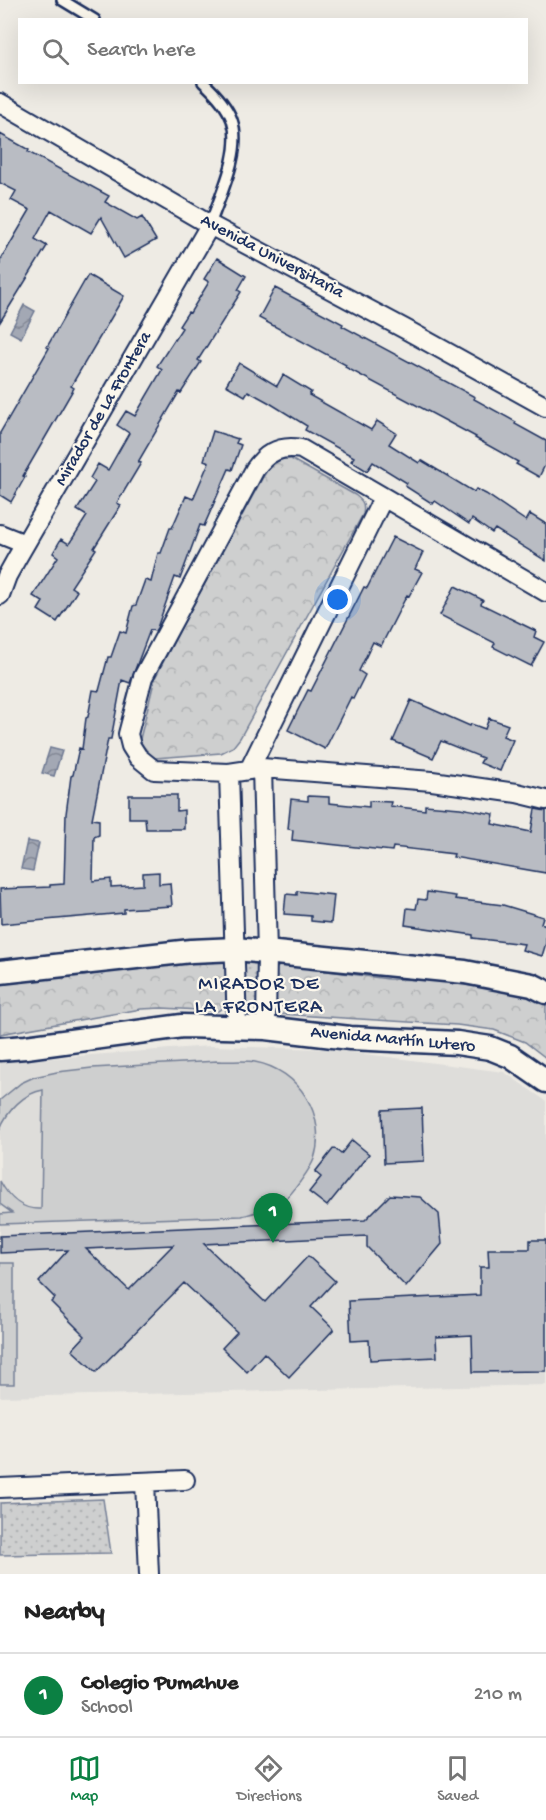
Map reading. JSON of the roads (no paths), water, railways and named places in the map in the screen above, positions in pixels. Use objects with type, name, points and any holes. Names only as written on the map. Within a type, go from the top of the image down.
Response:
[{"type":"street","name":"Avenida Universitaria","points":[[0,103],[210,225],[546,406]]},
{"type":"street","name":"Mirador de La Frontera","points":[[0,595],[14,552],[210,225]]},
{"type":"street","points":[[546,592],[302,449],[280,448],[261,460],[255,469],[143,677],[128,734],[131,746],[138,757],[154,770],[229,773],[255,769],[432,781],[517,793],[546,800]]},
{"type":"street","points":[[266,1028],[267,952],[255,769],[383,498]]},
{"type":"street","points":[[0,534],[14,552]]},
{"type":"street","points":[[229,773],[237,1028]]},
{"type":"street","points":[[0,972],[191,951],[236,949],[465,972],[532,985],[546,992]]},
{"type":"street","name":"Avenida Martín Lutero","points":[[0,1048],[182,1026],[266,1028],[350,1038],[457,1043],[490,1048],[510,1056],[546,1081]]},
{"type":"street","points":[[0,1488],[185,1480]]},
{"type":"street","points":[[145,1482],[149,1574]]},
{"type":"lane","points":[[62,0],[92,18]]},
{"type":"lane","points":[[205,84],[231,118],[235,138],[232,159],[210,225]]},
{"type":"water","points":[[24,305],[35,311],[21,338],[10,332]]},
{"type":"water","points":[[50,748],[62,751],[54,776],[42,773]]},
{"type":"water","points":[[27,841],[39,843],[33,871],[21,869]]},
{"type":"place","name":"Colegio Pumahue","points":[[273,1243]]},
{"type":"district","name":"MIRADOR DE LA FRONTERA","points":[[259,996]]}]
